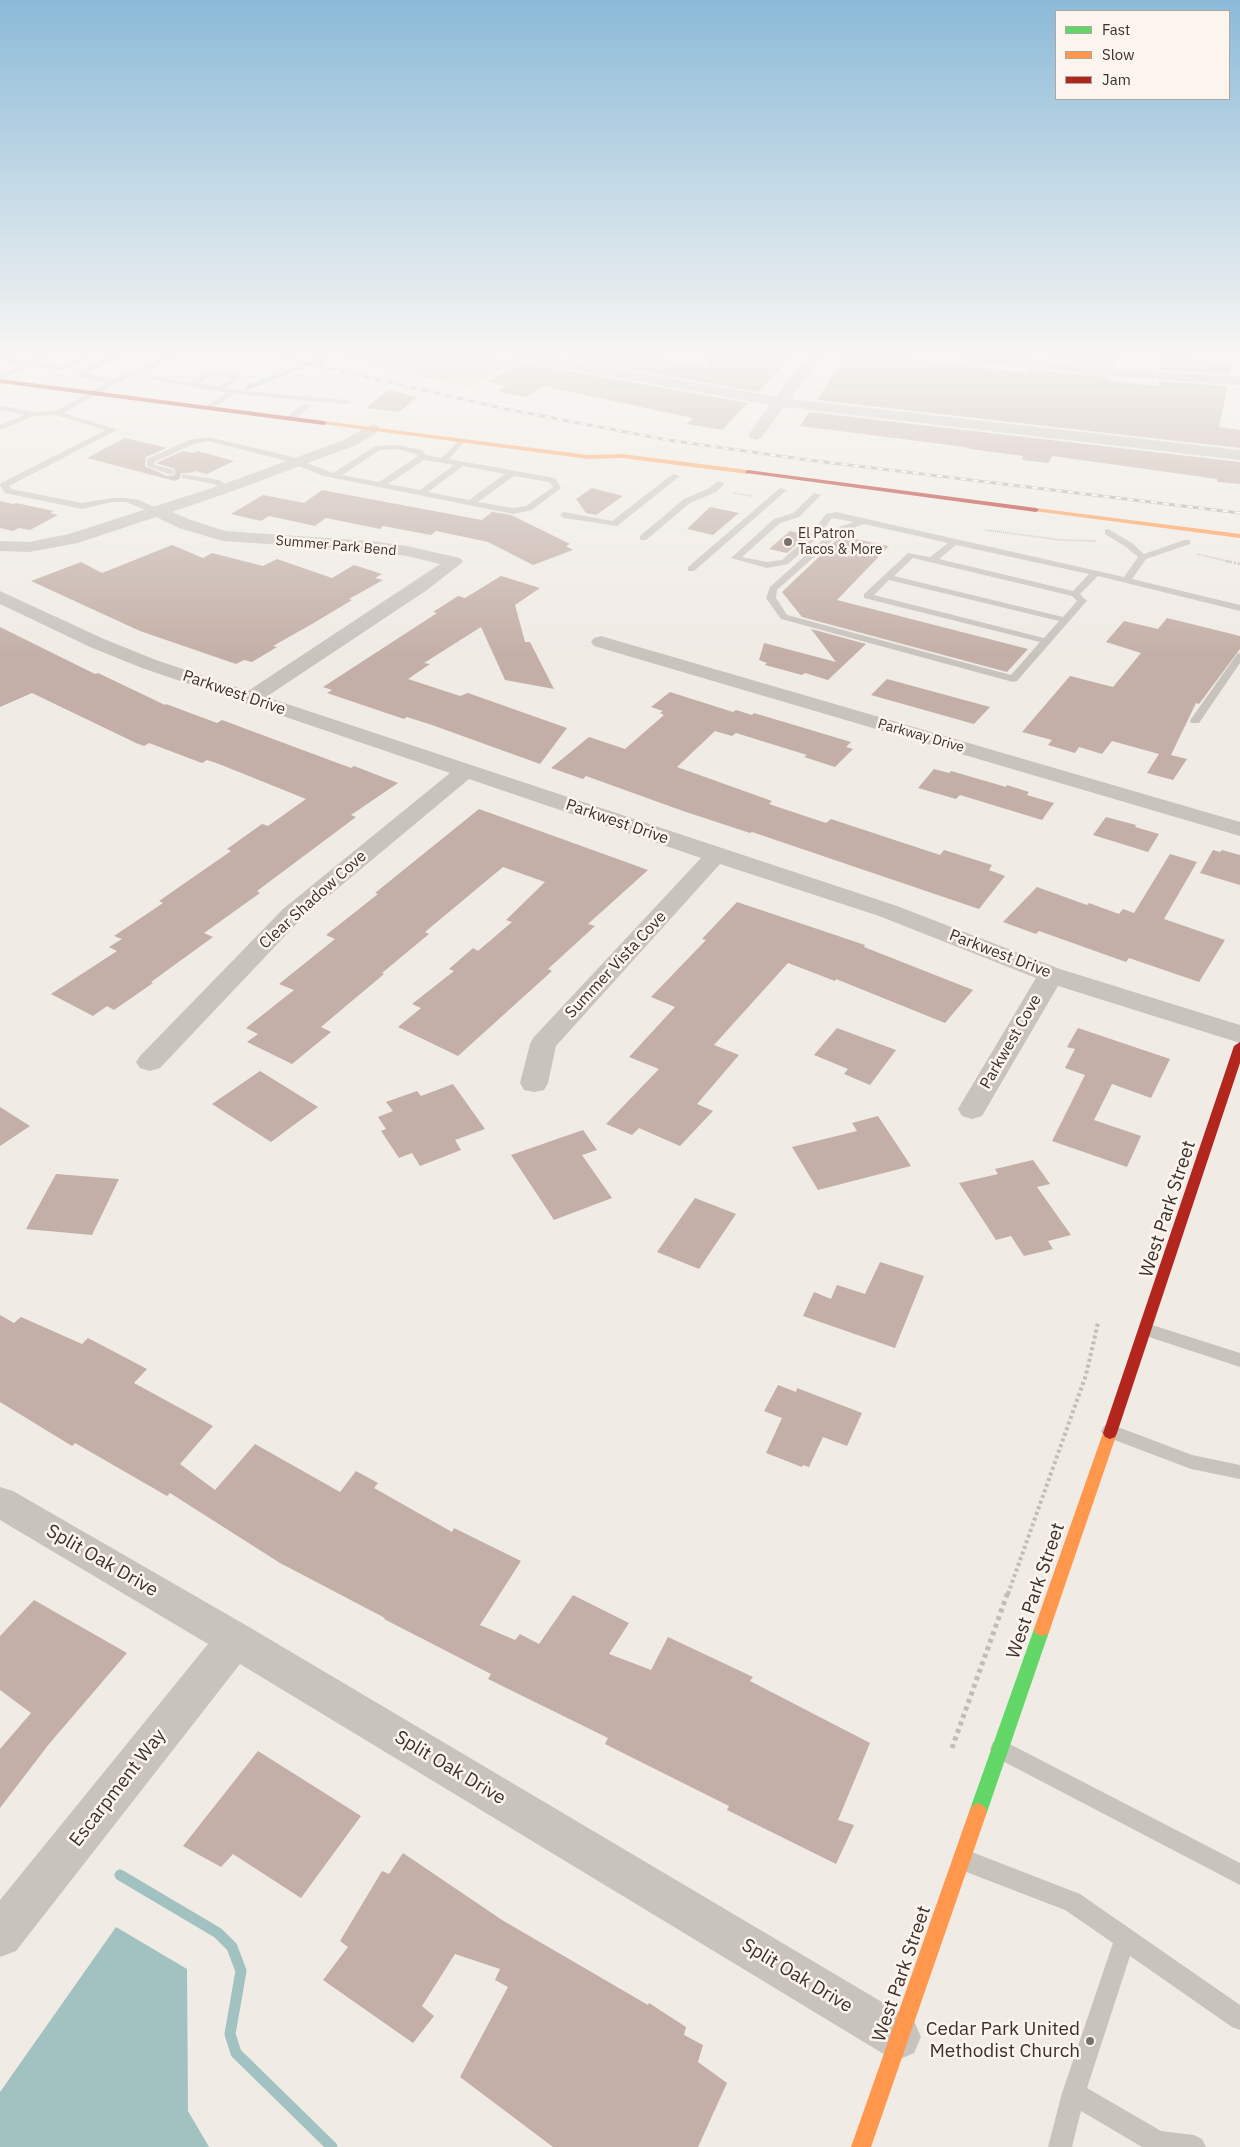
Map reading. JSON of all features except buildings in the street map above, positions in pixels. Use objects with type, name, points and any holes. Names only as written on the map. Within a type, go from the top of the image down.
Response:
[{"type":"main road","points":[[582,456],[615,456]]},
{"type":"main road","points":[[623,456],[1240,536]]},
{"type":"main road","points":[[588,457],[620,468]]},
{"type":"main road","points":[[658,473],[681,477]]},
{"type":"main road","points":[[703,480],[725,483]]},
{"type":"main road","points":[[765,488],[822,495]]},
{"type":"main road","points":[[1103,531],[1134,535]]},
{"type":"main road","points":[[1161,538],[1191,546]]},
{"type":"main road","name":"West Park Street","points":[[861,2147],[1146,1330],[1240,1046]]},
{"type":"street","points":[[0,546],[29,547],[51,544],[227,488],[312,456]]},
{"type":"street","name":"Summer Park Bend","points":[[156,511],[185,524],[223,536],[285,542],[371,546],[407,551],[454,562],[422,586],[250,698]]},
{"type":"street","name":"Parkwest Drive","points":[[0,597],[98,643],[149,664],[888,911],[1051,975],[1240,1034]]},
{"type":"street","name":"Parkway Drive","points":[[601,642],[1240,829]]},
{"type":"street","name":"Clear Shadow Cove","points":[[150,1062],[292,914],[466,771]]},
{"type":"street","name":"Summer Vista Cove","points":[[534,1083],[543,1044],[716,855]]},
{"type":"street","name":"Parkwest Cove","points":[[972,1109],[1051,975]]},
{"type":"street","name":"Split Oak Drive","points":[[0,1502],[235,1640],[898,2037]]},
{"type":"street","name":"Escarpment Way","points":[[0,1935],[235,1640]]},
{"type":"lane","points":[[61,456],[4,485],[8,491],[82,506],[112,500],[126,500],[136,502],[156,511]]},
{"type":"lane","points":[[161,456],[150,461],[151,466],[171,472]]},
{"type":"lane","points":[[275,456],[324,474],[513,511],[529,508],[557,488],[552,480],[422,457],[381,485]]},
{"type":"lane","points":[[335,476],[365,456]]},
{"type":"lane","points":[[443,460],[447,456]]},
{"type":"lane","points":[[421,493],[461,464]]},
{"type":"lane","points":[[472,502],[512,473]]},
{"type":"lane","points":[[185,476],[216,482],[227,488]]},
{"type":"lane","points":[[564,515],[614,524],[681,477]]},
{"type":"lane","points":[[643,538],[687,501],[725,483]]},
{"type":"lane","points":[[690,570],[792,491]]},
{"type":"lane","points":[[822,495],[796,515],[778,521],[735,558],[767,565],[785,562],[813,537],[829,516],[836,515],[940,539],[955,540],[1240,608]]},
{"type":"lane","points":[[863,521],[839,530],[773,589],[771,598],[784,617],[1013,679],[1082,601],[1075,594],[911,555],[868,596],[1046,641]]},
{"type":"lane","points":[[1103,531],[1129,545],[1143,557]]},
{"type":"lane","points":[[932,560],[955,540]]},
{"type":"lane","points":[[1126,580],[1143,557],[1191,546]]},
{"type":"lane","points":[[1075,594],[1095,574]]},
{"type":"lane","points":[[887,577],[1065,620]]},
{"type":"lane","points":[[1195,721],[1240,656]]},
{"type":"lane","points":[[1146,1330],[1240,1360]]},
{"type":"lane","points":[[1110,1432],[1191,1462],[1240,1472]]},
{"type":"lane","points":[[1000,1748],[1240,1874]]},
{"type":"lane","points":[[961,1859],[1072,1902],[1240,2019]]},
{"type":"lane","points":[[1060,2147],[1074,2093],[1125,1938]]},
{"type":"lane","points":[[1074,2093],[1158,2143],[1194,2147]]},
{"type":"path","points":[[1191,546],[1240,564]]},
{"type":"path","points":[[952,1748],[1086,1375],[1098,1324]]},
{"type":"water","points":[[116,1927],[187,1969],[188,2111],[209,2147],[0,2147],[0,2092]]},
{"type":"waterway","points":[[120,1875],[218,1933],[232,1947],[241,1971],[230,2034],[236,2053],[332,2147]]},
{"type":"railway","points":[[781,456],[1240,513]]},
{"type":"traffic: fast","points":[[978,1812],[1042,1629]]},
{"type":"traffic: slow","points":[[582,456],[615,456]]},
{"type":"traffic: slow","points":[[624,456],[748,472]]},
{"type":"traffic: slow","points":[[1036,510],[1240,536]]},
{"type":"traffic: slow","points":[[1042,1629],[1110,1433]]},
{"type":"traffic: slow","points":[[861,2147],[978,1812]]},
{"type":"traffic: jam","points":[[748,472],[1036,510]]},
{"type":"traffic: jam","points":[[1110,1433],[1240,1046]]},
{"type":"place","name":"El Patron Tacos & More","points":[[788,542]]},
{"type":"place","name":"Cedar Park United Methodist Church","points":[[1090,2041]]}]
